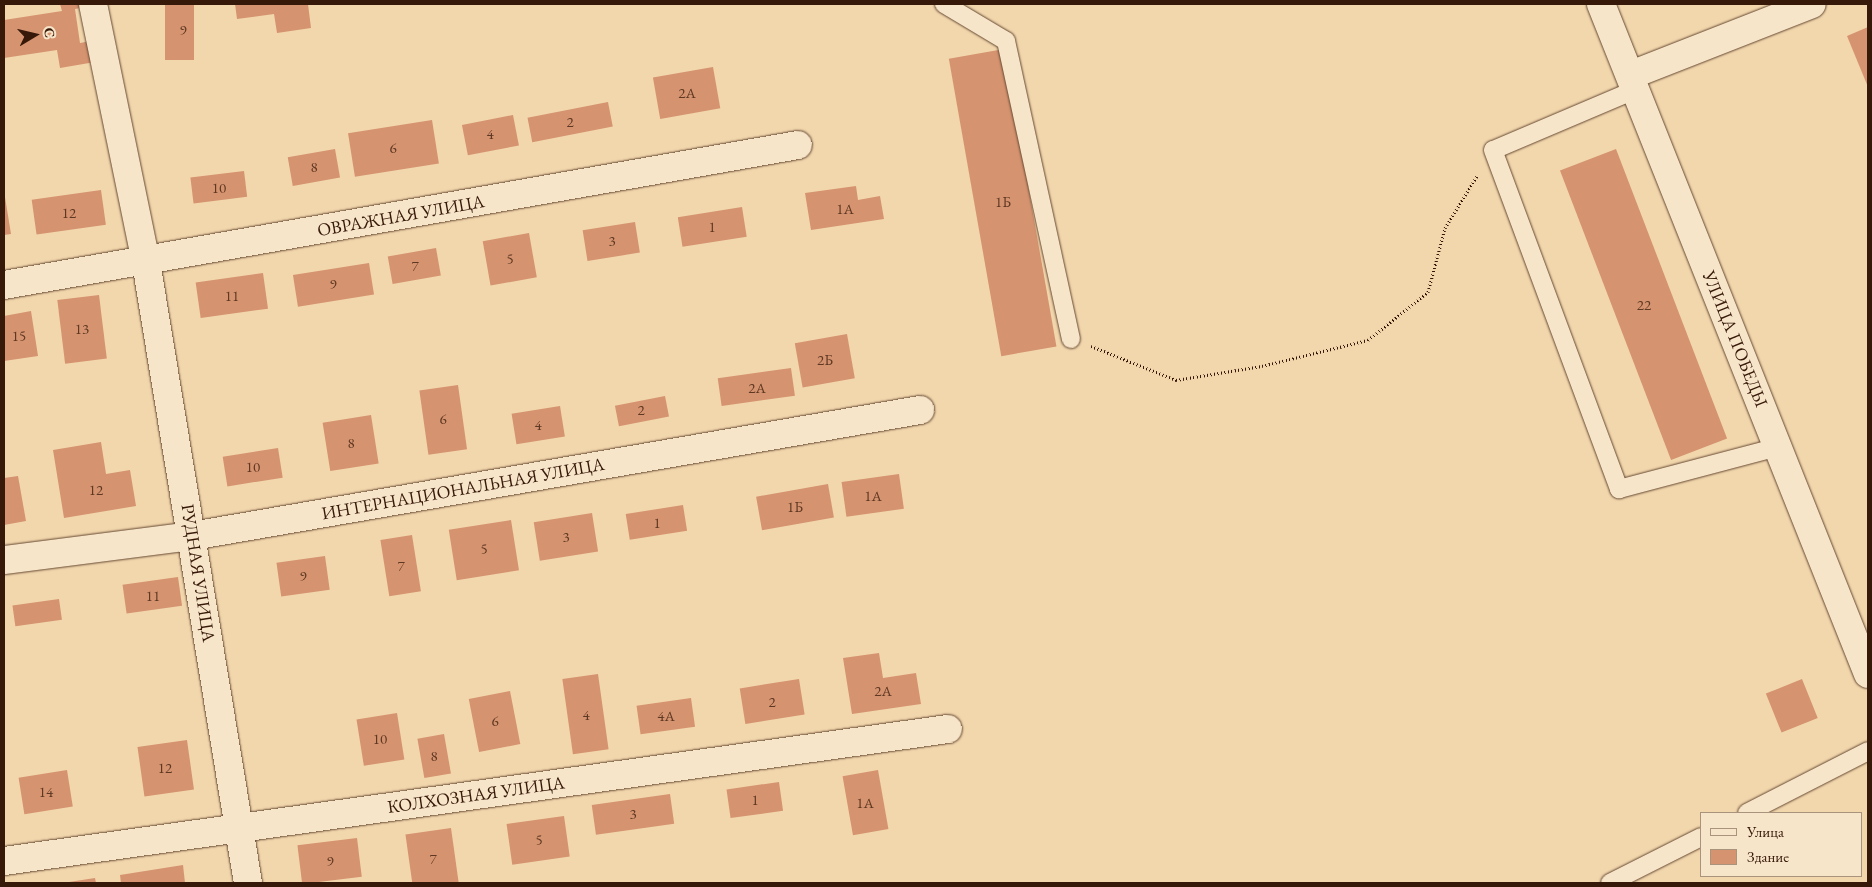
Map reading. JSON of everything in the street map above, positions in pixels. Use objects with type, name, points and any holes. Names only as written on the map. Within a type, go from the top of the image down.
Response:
[{"type":"street","name":"РУДНАЯ УЛИЦА","points":[[93,4],[146,262],[248,883]]},
{"type":"street","name":"УЛИЦА ПОБЕДЫ","points":[[1601,4],[1634,82],[1868,674]]},
{"type":"street","points":[[1634,82],[1812,4]]},
{"type":"street","name":"ОВРАЖНАЯ УЛИЦА","points":[[4,284],[146,262],[798,145]]},
{"type":"street","name":"ИНТЕРНАЦИОНАЛЬНАЯ УЛИЦА","points":[[4,560],[192,536],[920,410]]},
{"type":"street","name":"КОЛХОЗНАЯ УЛИЦА","points":[[4,861],[948,729]]},
{"type":"lane","points":[[944,4],[1006,41],[1071,339]]},
{"type":"lane","points":[[1634,82],[1493,150],[1619,489],[1778,447]]},
{"type":"lane","points":[[1749,812],[1868,751]]},
{"type":"lane","points":[[1610,883],[1700,838]]},
{"type":"path","points":[[1071,339],[1176,380],[1262,366],[1368,340],[1428,292],[1445,228],[1493,150]]},
{"type":"building","points":[[60,4],[86,4],[86,7],[75,9],[80,43],[91,41],[95,62],[60,68],[57,50],[4,58],[4,20],[62,11]]},
{"type":"building","points":[[165,4],[194,4],[194,60],[165,60]]},
{"type":"building","points":[[235,4],[308,4],[311,28],[277,33],[274,14],[237,19]]},
{"type":"building","points":[[1868,27],[1868,87],[1847,36]]},
{"type":"building","points":[[1004,49],[1056,346],[1001,356],[949,59]]},
{"type":"building","points":[[713,67],[720,108],[660,119],[653,78]]},
{"type":"building","points":[[608,102],[613,127],[532,142],[528,118]]},
{"type":"building","points":[[513,115],[519,145],[468,155],[462,125]]},
{"type":"building","points":[[432,120],[439,163],[355,177],[348,133]]},
{"type":"building","points":[[335,149],[340,178],[293,186],[288,157]]},
{"type":"building","points":[[1616,149],[1727,438],[1671,460],[1560,171]]},
{"type":"building","points":[[244,171],[247,197],[194,203],[190,178]]},
{"type":"building","points":[[856,186],[858,200],[880,196],[884,219],[811,230],[805,193]]},
{"type":"building","points":[[101,190],[106,225],[37,234],[32,200]]},
{"type":"building","points":[[4,191],[11,234],[4,235]]},
{"type":"building","points":[[742,207],[747,237],[682,247],[678,217]]},
{"type":"building","points":[[635,222],[640,253],[588,261],[583,230]]},
{"type":"building","points":[[529,233],[537,277],[491,285],[483,241]]},
{"type":"building","points":[[436,248],[441,276],[393,284],[388,257]]},
{"type":"building","points":[[369,263],[374,295],[298,307],[293,275]]},
{"type":"building","points":[[263,273],[268,309],[201,318],[196,282]]},
{"type":"building","points":[[99,295],[107,359],[65,364],[57,300]]},
{"type":"building","points":[[31,311],[38,356],[4,361],[4,316]]},
{"type":"building","points":[[847,334],[855,378],[803,388],[795,343]]},
{"type":"building","points":[[791,368],[795,396],[722,406],[718,378]]},
{"type":"building","points":[[458,385],[467,449],[428,455],[419,390]]},
{"type":"building","points":[[665,396],[669,417],[619,426],[615,406]]},
{"type":"building","points":[[560,406],[565,437],[516,444],[512,414]]},
{"type":"building","points":[[371,415],[379,463],[330,471],[323,423]]},
{"type":"building","points":[[101,442],[106,474],[130,470],[136,506],[64,518],[53,450]]},
{"type":"building","points":[[278,448],[283,478],[227,486],[223,457]]},
{"type":"building","points":[[899,474],[904,509],[846,517],[842,482]]},
{"type":"building","points":[[18,476],[26,521],[4,525],[4,478]]},
{"type":"building","points":[[828,484],[834,517],[762,530],[756,497]]},
{"type":"building","points":[[683,505],[687,531],[630,540],[626,514]]},
{"type":"building","points":[[592,513],[598,552],[540,561],[534,522]]},
{"type":"building","points":[[511,520],[519,570],[457,580],[449,530]]},
{"type":"building","points":[[412,535],[421,591],[389,596],[380,540]]},
{"type":"building","points":[[325,556],[330,590],[281,596],[276,563]]},
{"type":"building","points":[[178,577],[182,606],[127,614],[123,585]]},
{"type":"building","points":[[59,599],[62,620],[15,626],[12,606]]},
{"type":"building","points":[[879,653],[883,678],[916,673],[921,704],[852,714],[843,658]]},
{"type":"building","points":[[598,674],[609,749],[573,754],[562,679]]},
{"type":"building","points":[[799,679],[805,715],[745,724],[740,688]]},
{"type":"building","points":[[1802,679],[1818,718],[1782,733],[1766,694]]},
{"type":"building","points":[[510,691],[520,744],[479,752],[469,699]]},
{"type":"building","points":[[691,698],[695,727],[641,734],[637,706]]},
{"type":"building","points":[[397,713],[404,759],[364,766],[357,719]]},
{"type":"building","points":[[444,734],[451,773],[424,778],[417,739]]},
{"type":"building","points":[[187,740],[194,790],[144,796],[137,747]]},
{"type":"building","points":[[67,770],[73,807],[24,814],[19,778]]},
{"type":"building","points":[[878,770],[888,829],[853,835],[843,776]]},
{"type":"building","points":[[779,782],[783,811],[731,818],[727,789]]},
{"type":"building","points":[[670,794],[674,824],[596,835],[592,805]]},
{"type":"building","points":[[564,816],[570,857],[512,865],[507,824]]},
{"type":"building","points":[[451,828],[459,883],[412,883],[405,834]]},
{"type":"building","points":[[357,838],[362,877],[302,883],[297,845]]},
{"type":"building","points":[[183,865],[185,883],[121,883],[120,875]]},
{"type":"building","points":[[95,878],[96,883],[69,883],[69,882]]}]
